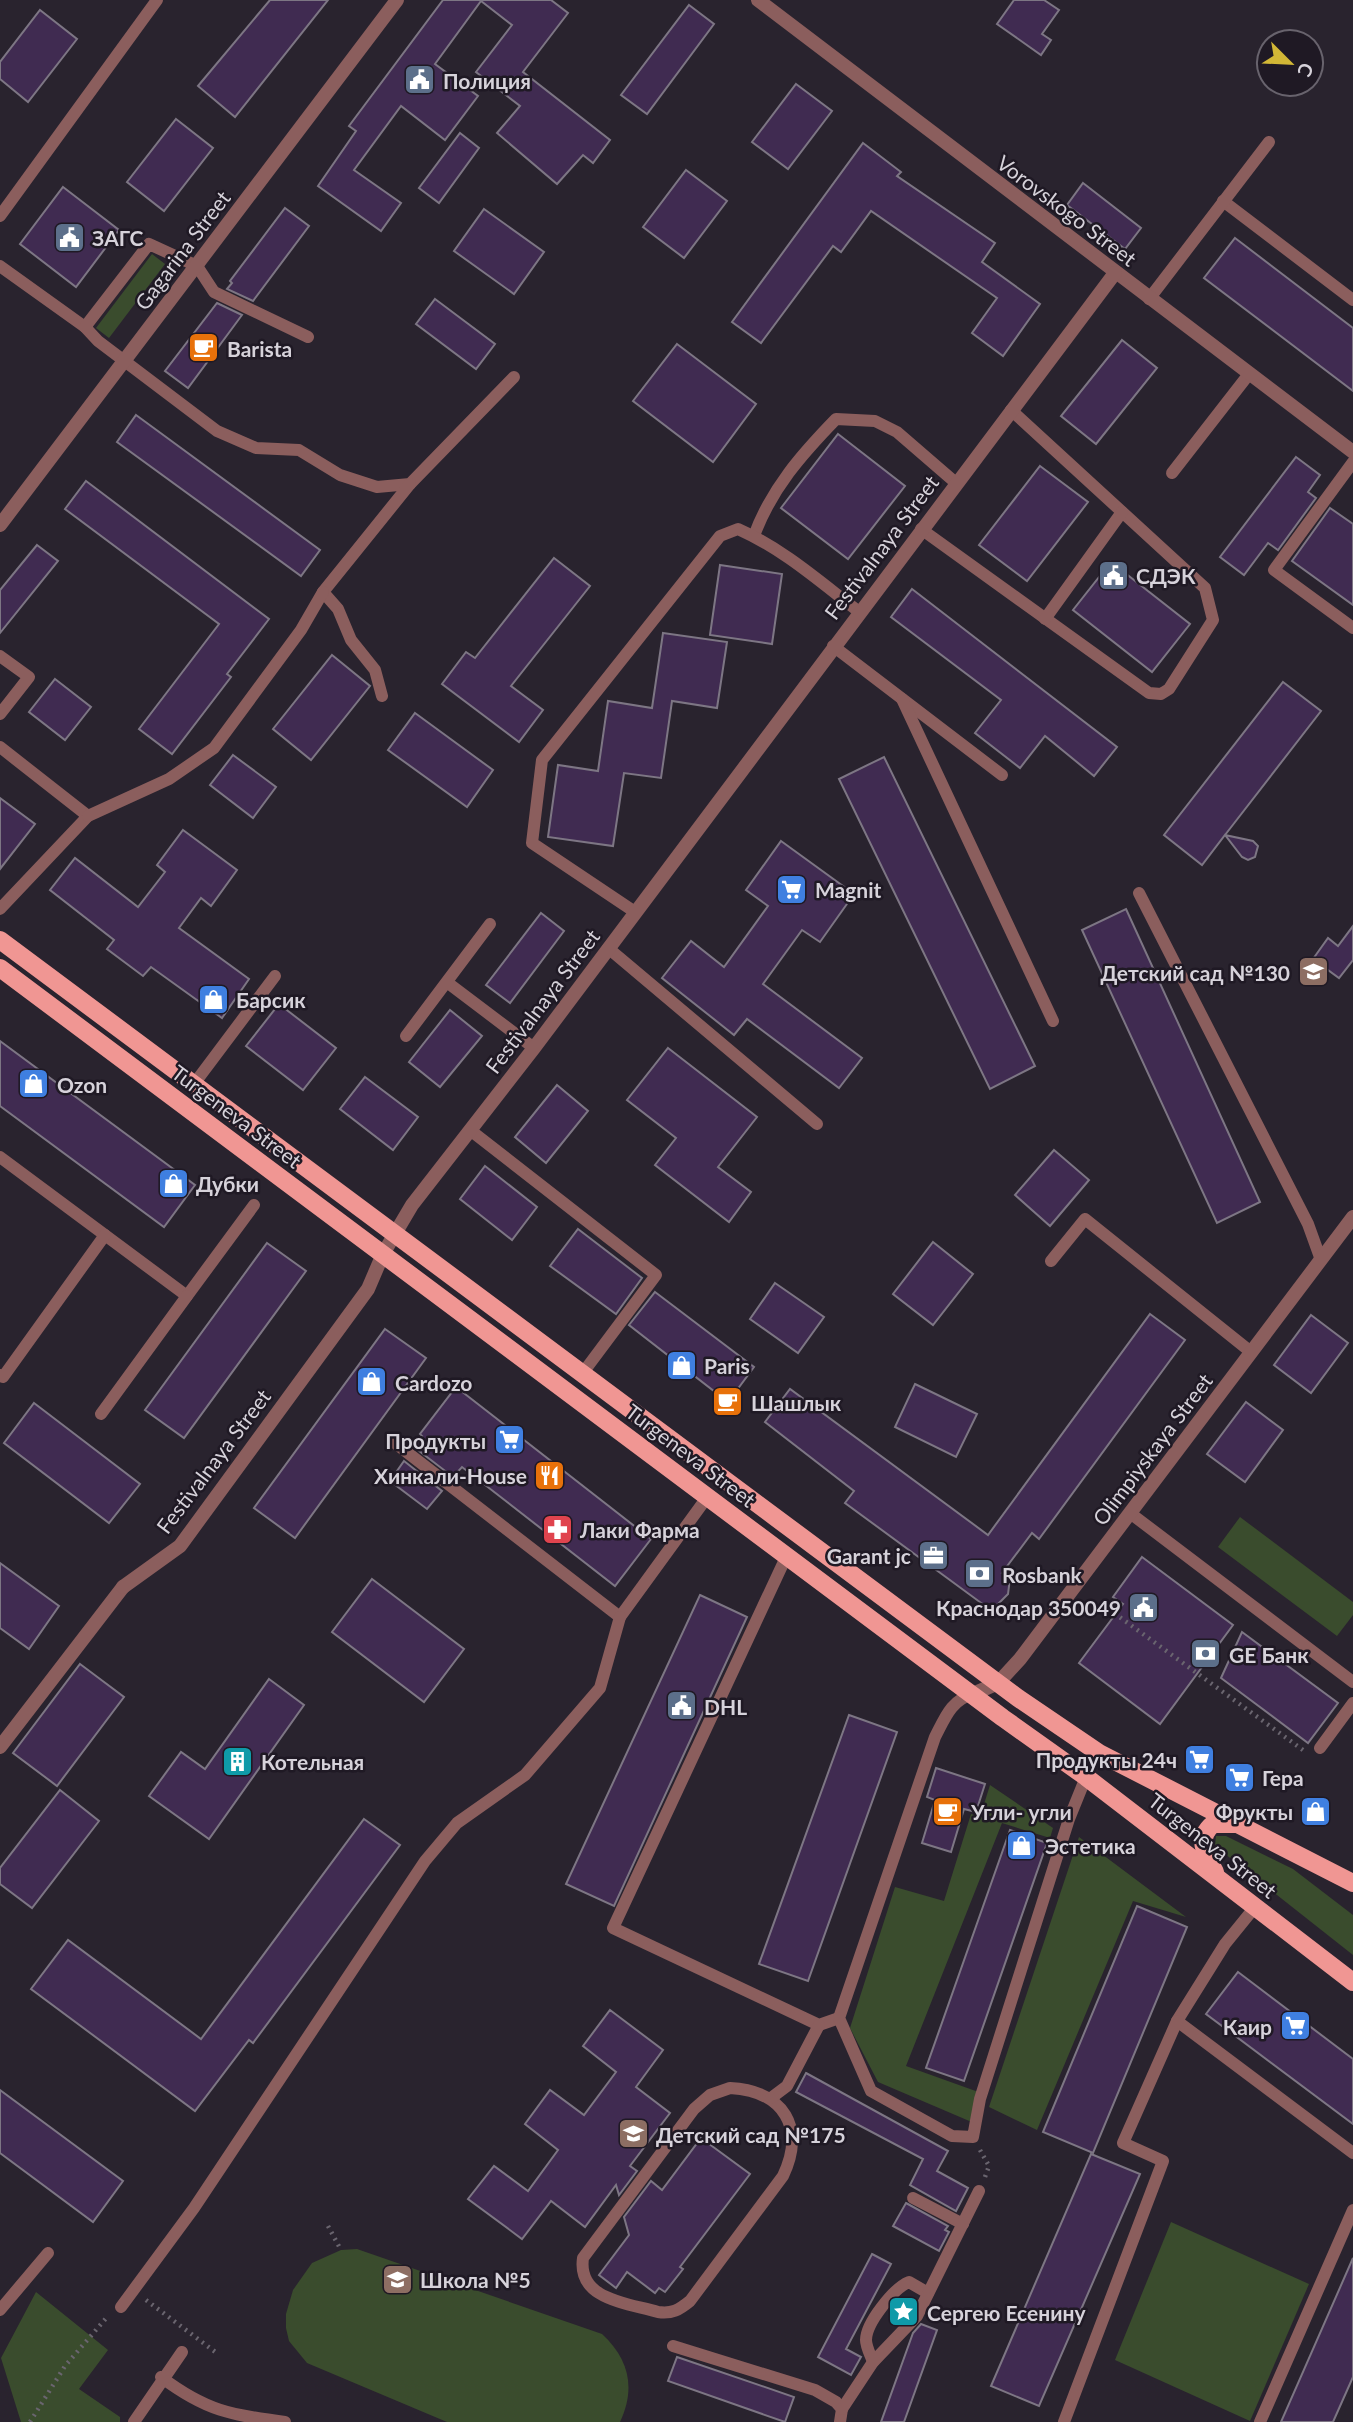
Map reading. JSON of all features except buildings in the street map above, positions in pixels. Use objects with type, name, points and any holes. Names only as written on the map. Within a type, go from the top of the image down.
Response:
[{"type":"main road","name":"Turgeneva Street","points":[[0,940],[998,1683],[1099,1753],[1353,1883]]},
{"type":"main road","name":"Turgeneva Street","points":[[0,968],[1086,1777],[1353,1982]]},
{"type":"main road","points":[[1218,1878],[1202,1845],[1206,1830],[1223,1822],[1242,1825]]},
{"type":"street","name":"Gagarina Street","points":[[2,517],[124,361],[397,0]]},
{"type":"street","name":"Vorovskogo Street","points":[[758,0],[1353,452]]},
{"type":"street","name":"Festivalnaya Street","points":[[0,1747],[123,1587],[180,1546],[368,1289],[394,1233],[858,611],[1115,273]]},
{"type":"street","name":"Olimpiyskaya Street","points":[[973,1694],[998,1683],[1020,1659],[1353,1217]]},
{"type":"lane","points":[[0,216],[157,0]]},
{"type":"lane","points":[[1149,299],[1269,142]]},
{"type":"lane","points":[[1223,201],[1351,296]]},
{"type":"lane","points":[[85,327],[149,244],[197,265],[214,292],[308,337]]},
{"type":"lane","points":[[0,266],[85,327],[124,361],[217,431],[256,448],[299,450],[340,475],[377,487],[410,484]]},
{"type":"lane","points":[[1172,473],[1249,374]]},
{"type":"lane","points":[[0,909],[88,816],[169,779],[214,748],[301,630],[323,592],[410,484],[514,377]]},
{"type":"lane","points":[[921,529],[1149,693],[1160,694],[1169,688],[1213,620],[1205,588],[1011,410]]},
{"type":"lane","points":[[754,536],[764,509],[797,460],[836,418],[875,421],[897,432],[956,483]]},
{"type":"lane","points":[[1353,462],[1274,570],[1353,628]]},
{"type":"lane","points":[[1045,619],[1122,512]]},
{"type":"lane","points":[[635,912],[532,843],[542,760],[720,536],[738,528],[754,536],[785,554],[858,611]]},
{"type":"lane","points":[[323,592],[338,609],[351,640],[375,670],[382,696]]},
{"type":"lane","points":[[833,646],[1002,775]]},
{"type":"lane","points":[[0,656],[29,677],[0,715]]},
{"type":"lane","points":[[902,699],[1053,1021]]},
{"type":"lane","points":[[0,747],[88,816]]},
{"type":"lane","points":[[1139,893],[1308,1224],[1321,1260]]},
{"type":"lane","points":[[406,1037],[489,925]]},
{"type":"lane","points":[[608,948],[817,1124]]},
{"type":"lane","points":[[194,1084],[275,976]]},
{"type":"lane","points":[[448,983],[534,1048]]},
{"type":"lane","points":[[470,1130],[656,1275],[582,1374]]},
{"type":"lane","points":[[0,1157],[187,1296]]},
{"type":"lane","points":[[101,1414],[254,1205]]},
{"type":"lane","points":[[1051,1261],[1085,1219],[1251,1352]]},
{"type":"lane","points":[[0,1375],[3,1377],[105,1235]]},
{"type":"lane","points":[[395,1443],[620,1617]]},
{"type":"lane","points":[[116,2310],[194,2208],[425,1861],[457,1823],[525,1775],[600,1688],[620,1617],[708,1496]]},
{"type":"lane","points":[[1130,1513],[1353,1682]]},
{"type":"lane","points":[[787,1555],[613,1928],[819,2025]]},
{"type":"lane","points":[[973,1694],[961,1697],[951,1707],[935,1737],[839,2018],[871,2091],[951,2136],[973,2137],[980,2099],[1069,1819],[1086,1777]]},
{"type":"lane","points":[[1317,1753],[1353,1703]]},
{"type":"lane","points":[[1064,2422],[1163,2161],[1123,2143],[1177,2021],[1225,1944],[1255,1907]]},
{"type":"lane","points":[[771,2098],[787,2086],[819,2025],[839,2018]]},
{"type":"lane","points":[[1177,2021],[1353,2153]]},
{"type":"lane","points":[[730,2088],[752,2090],[771,2098],[786,2115],[793,2135],[792,2157],[783,2176],[690,2301],[669,2314],[594,2292],[586,2285],[583,2259],[694,2109],[710,2095],[730,2088]]},
{"type":"lane","points":[[841,2416],[873,2362],[917,2316],[979,2191]]},
{"type":"lane","points":[[914,2198],[963,2224]]},
{"type":"lane","points":[[1260,2422],[1353,2210]]},
{"type":"lane","points":[[0,2310],[48,2253]]},
{"type":"lane","points":[[873,2362],[865,2342],[868,2332],[895,2288],[909,2283],[928,2293]]},
{"type":"lane","points":[[673,2346],[815,2390],[836,2402],[841,2416]]},
{"type":"lane","points":[[134,2422],[162,2377],[182,2352]]},
{"type":"lane","points":[[162,2377],[186,2396],[226,2418],[285,2422]]},
{"type":"path","points":[[1103,1605],[1317,1753]]},
{"type":"path","points":[[973,2137],[989,2166],[979,2191]]},
{"type":"path","points":[[328,2226],[341,2250]]},
{"type":"path","points":[[30,2422],[65,2366],[116,2310]]},
{"type":"green space","points":[[152,254],[165,264],[109,338],[96,328]]},
{"type":"green space","points":[[1240,1517],[1353,1602],[1353,1615],[1337,1636],[1218,1547]]},
{"type":"green space","points":[[990,1785],[1053,1828],[1050,1838],[1002,1823],[906,2066],[984,2094],[974,2123],[878,2082],[850,2028],[895,1887],[944,1901],[971,1814],[980,1817]]},
{"type":"green space","points":[[1216,1836],[1226,1836],[1293,1869],[1353,1915],[1353,1955],[1215,1846]]},
{"type":"green space","points":[[1079,1837],[1186,1917],[1133,1901],[1037,2130],[989,2107]]},
{"type":"green space","points":[[1171,2222],[1309,2284],[1250,2421],[1115,2360]]},
{"type":"green space","name":"Школа №5","points":[[357,2249],[602,2334],[618,2354],[627,2375],[628,2397],[620,2422],[447,2422],[307,2363],[289,2341],[286,2328],[286,2314],[293,2290],[312,2263],[341,2250]]},
{"type":"green space","points":[[36,2292],[108,2350],[79,2389],[120,2417],[120,2422],[21,2422],[1,2358]]},
{"type":"place","name":"Полиция","points":[[420,80]]},
{"type":"place","name":"ЗАГС","points":[[69,237]]},
{"type":"place","name":"Barista","points":[[204,348]]},
{"type":"place","name":"СДЭК","points":[[1113,575]]},
{"type":"place","name":"Magnit","points":[[792,889]]},
{"type":"place","name":"Детский сад №130","points":[[1313,972]]},
{"type":"place","name":"Барсик","points":[[213,999]]},
{"type":"place","name":"Ozon","points":[[34,1084]]},
{"type":"place","name":"Дубки","points":[[173,1183]]},
{"type":"place","name":"Paris","points":[[681,1365]]},
{"type":"place","name":"Cardozo","points":[[372,1382]]},
{"type":"place","name":"Шашлык","points":[[728,1402]]},
{"type":"place","name":"Продукты","points":[[509,1440]]},
{"type":"place","name":"Хинкали-House","points":[[550,1475]]},
{"type":"place","name":"Лаки Фарма","points":[[557,1529]]},
{"type":"place","name":"Garant jc","points":[[934,1555]]},
{"type":"place","name":"Rosbank","points":[[979,1574]]},
{"type":"place","name":"Краснодар 350049","points":[[1144,1607]]},
{"type":"place","name":"GE Банк","points":[[1206,1654]]},
{"type":"place","name":"DHL","points":[[681,1706]]},
{"type":"place","name":"Продукты 24ч","points":[[1200,1759]]},
{"type":"place","name":"Котельная","points":[[238,1761]]},
{"type":"place","name":"Гера","points":[[1239,1777]]},
{"type":"place","name":"Угли- угли","points":[[948,1811]]},
{"type":"place","name":"Фрукты","points":[[1316,1811]]},
{"type":"place","name":"Эстетика","points":[[1022,1845]]},
{"type":"place","name":"Каир","points":[[1295,2026]]},
{"type":"place","name":"Детский сад №175","points":[[633,2134]]},
{"type":"place","name":"Школа №5","points":[[397,2279]]},
{"type":"place","name":"Сергею Есенину","points":[[904,2312]]}]
